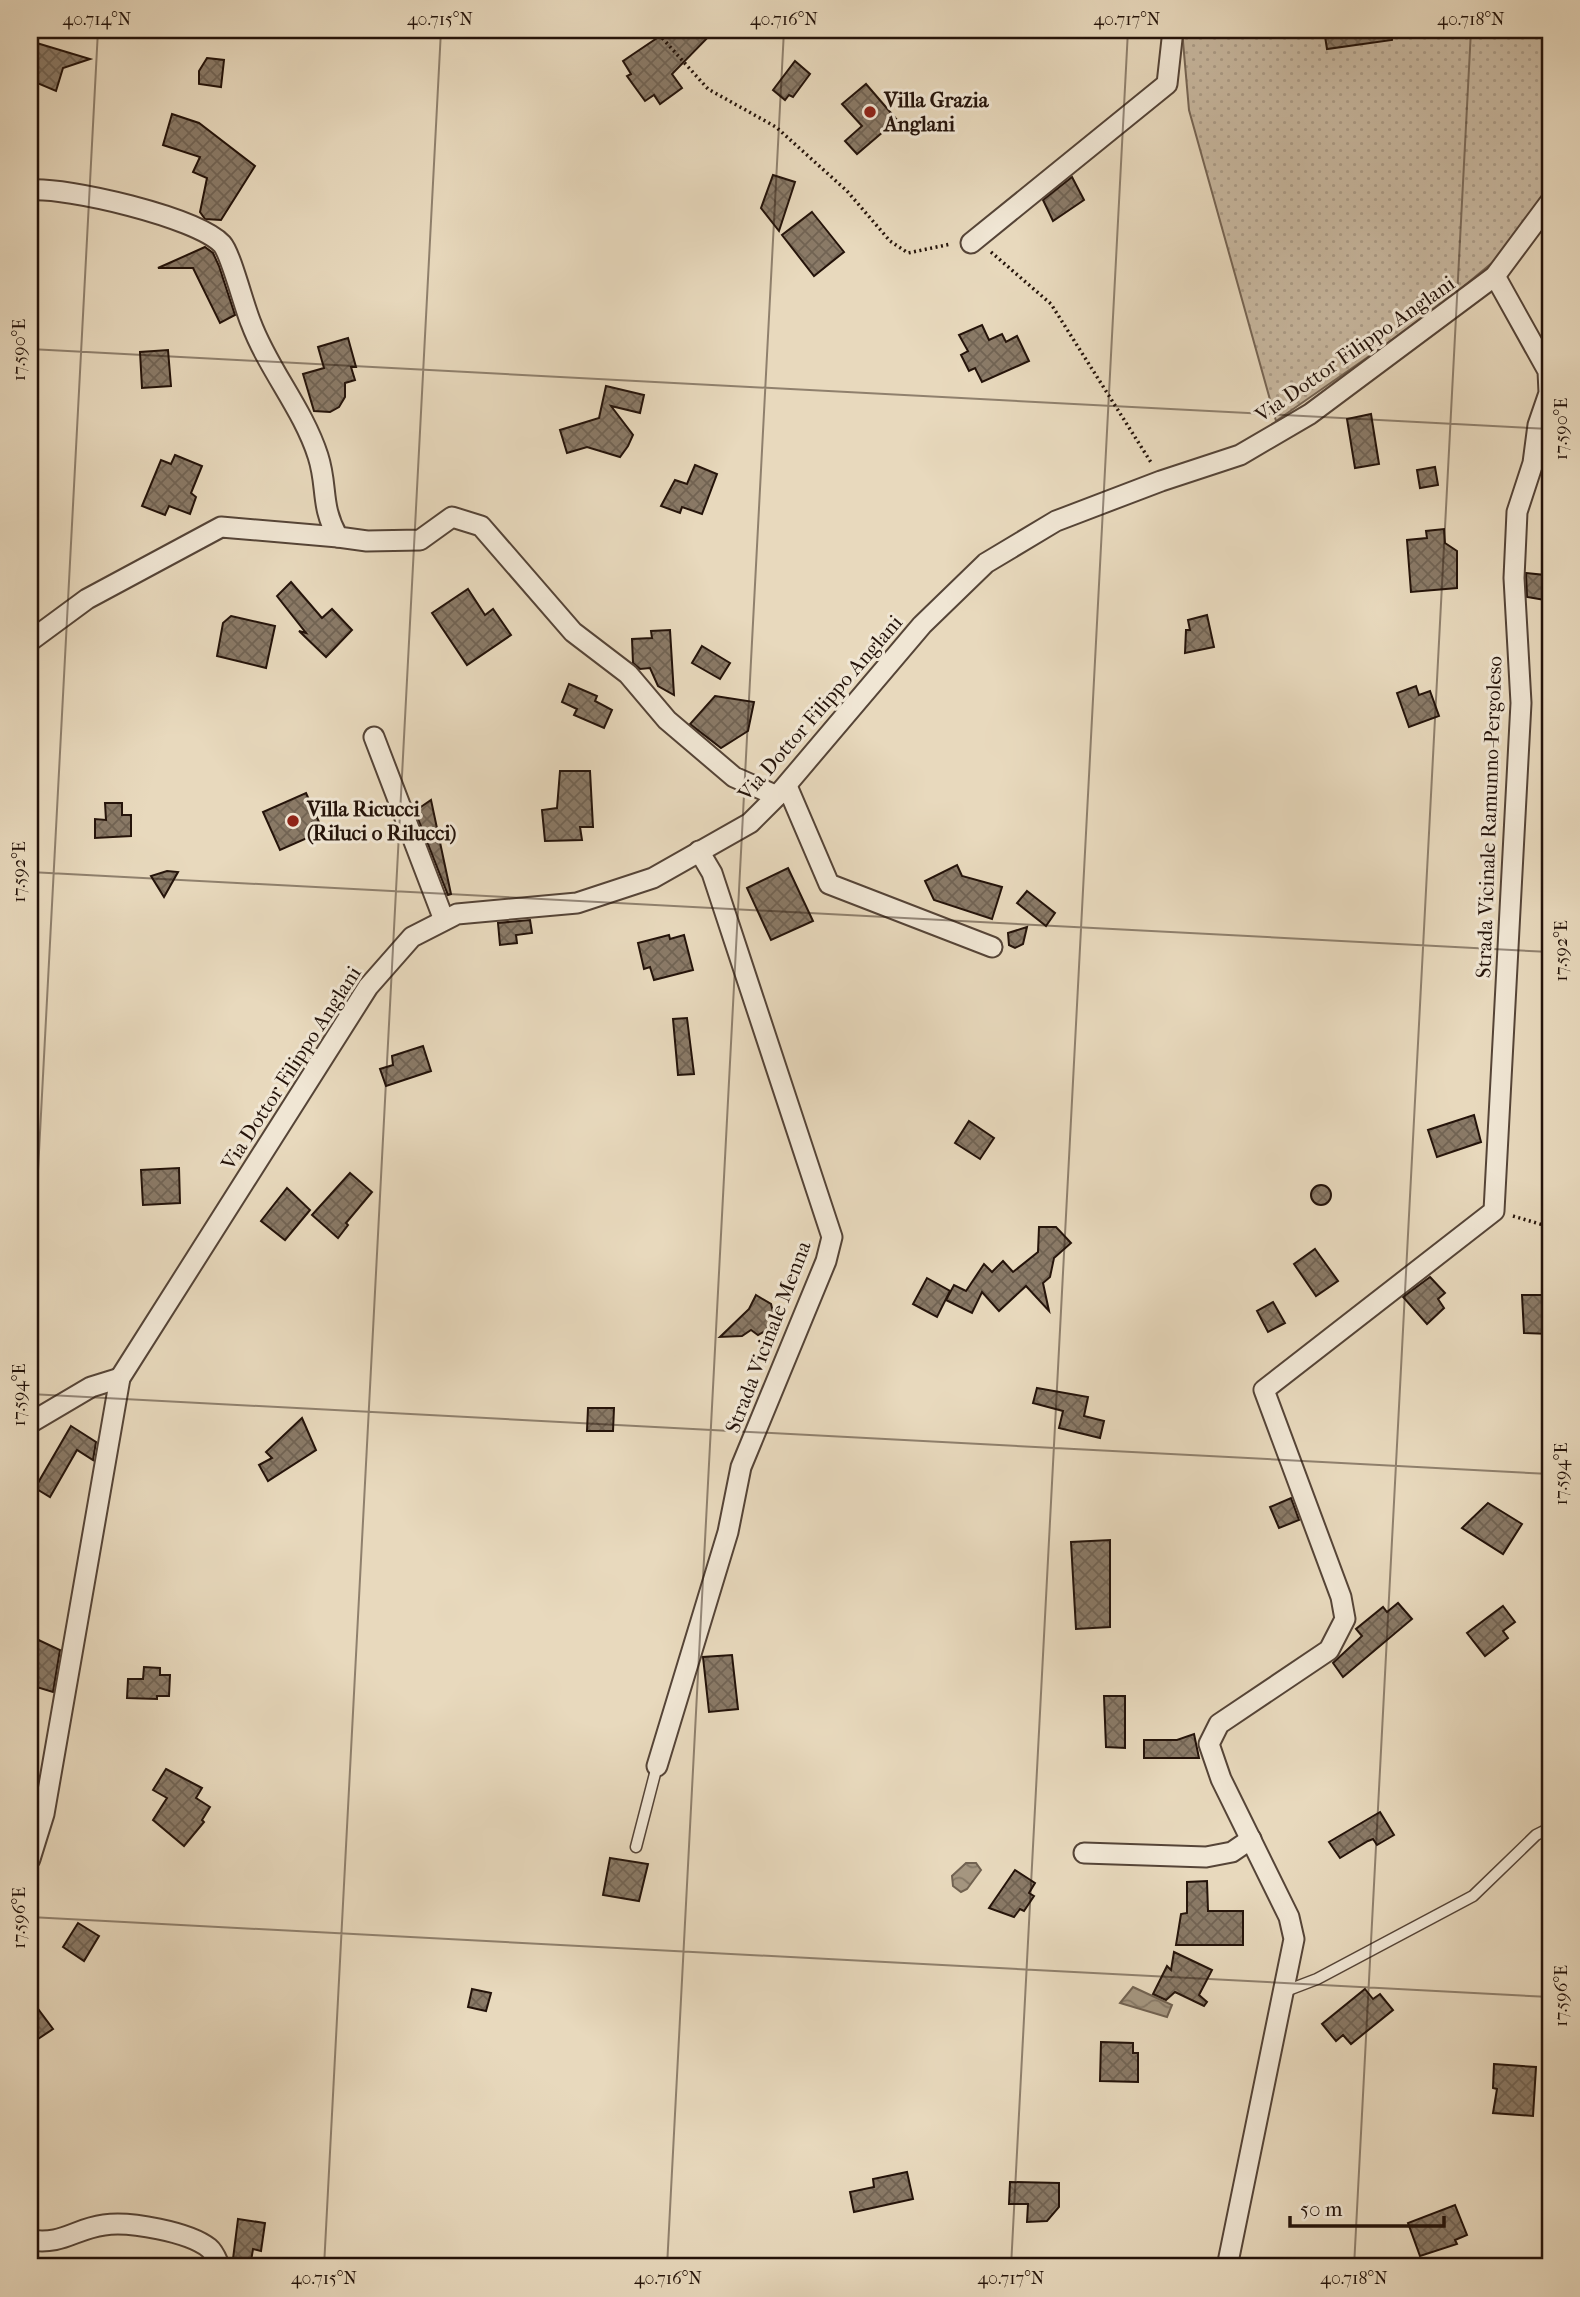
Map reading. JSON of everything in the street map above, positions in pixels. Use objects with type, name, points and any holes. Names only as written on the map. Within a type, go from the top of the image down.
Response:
[{"type":"street","points":[[971,243],[1167,84],[1173,30]]},
{"type":"street","points":[[30,190],[47,188],[111,200],[206,233],[223,245],[252,326],[317,454],[323,477],[326,516],[338,537]]},
{"type":"street","name":"Via Dottor Filippo Anglani","points":[[120,1378],[368,986],[412,937],[457,914],[577,904],[653,878],[750,823],[782,791],[922,625],[986,563],[1056,522],[1161,481],[1240,455],[1310,414],[1495,276],[1550,202]]},
{"type":"street","name":"Strada Vicinale Ramunno-Pergoleso","points":[[1494,1211],[1521,703],[1514,578],[1517,512],[1533,463],[1538,425],[1549,393],[1548,371],[1495,276]]},
{"type":"street","points":[[30,640],[87,599],[221,527],[367,541],[420,540],[453,517],[481,526],[572,632],[628,674],[667,720],[734,777],[782,791],[829,884],[992,947]]},
{"type":"street","points":[[374,737],[444,920]]},
{"type":"street","name":"Strada Vicinale Menna","points":[[657,1766],[728,1532],[741,1467],[826,1261],[832,1237],[712,873],[699,851]]},
{"type":"street","points":[[1227,2267],[1294,1939],[1289,1917],[1221,1779],[1209,1744],[1219,1724],[1329,1650],[1345,1619],[1341,1597],[1264,1390],[1494,1211]]},
{"type":"street","points":[[30,1423],[91,1387],[120,1378],[44,1814],[30,1859]]},
{"type":"street","points":[[1084,1853],[1206,1857],[1233,1852],[1251,1839]]},
{"type":"street","points":[[30,2240],[51,2242],[102,2225],[124,2224],[191,2237],[212,2250],[220,2267]]},
{"type":"lane","points":[[636,1847],[657,1766]]},
{"type":"lane","points":[[1283,1992],[1317,1979],[1473,1896],[1536,1835],[1550,1828]]},
{"type":"path","points":[[655,30],[708,89],[775,127],[847,191],[890,241],[908,253],[966,240],[996,254],[1051,304],[1161,481]]},
{"type":"path","points":[[1494,1211],[1550,1227]]},
{"type":"shaded area","points":[[1182,30],[1550,30],[1550,190],[1499,257],[1434,311],[1276,421],[1189,110]]},
{"type":"water","points":[[966,1863],[976,1863],[981,1870],[967,1889],[961,1892],[953,1886],[952,1876]]},
{"type":"water","points":[[1133,1987],[1172,2005],[1167,2017],[1120,2003]]},
{"type":"building","points":[[669,30],[715,30],[672,74],[682,88],[660,104],[654,95],[645,101],[627,76],[631,74],[623,61]]},
{"type":"building","points":[[1324,30],[1392,30],[1392,40],[1327,49]]},
{"type":"building","points":[[30,41],[90,59],[63,68],[56,91],[30,80],[36,58],[30,52]]},
{"type":"building","points":[[207,58],[224,60],[221,87],[199,84],[199,71]]},
{"type":"building","points":[[795,61],[810,74],[793,97],[789,95],[785,100],[773,90]]},
{"type":"building","name":"Villa Grazia Anglani","points":[[866,84],[897,120],[857,154],[845,141],[862,126],[842,104]]},
{"type":"building","points":[[172,114],[199,123],[255,166],[221,220],[205,219],[200,212],[207,178],[193,172],[200,157],[163,145]]},
{"type":"building","points":[[773,175],[795,182],[779,231],[761,208]]},
{"type":"building","points":[[1072,177],[1084,200],[1053,221],[1043,200]]},
{"type":"building","points":[[812,212],[844,252],[814,276],[782,235]]},
{"type":"building","points":[[205,247],[213,253],[219,266],[235,315],[220,323],[193,268],[158,268]]},
{"type":"building","points":[[982,325],[989,340],[1002,334],[1006,342],[1017,336],[1029,361],[982,382],[975,368],[969,371],[961,355],[968,351],[959,335]]},
{"type":"building","points":[[348,338],[356,367],[351,367],[355,380],[345,383],[345,397],[339,407],[330,412],[314,411],[303,374],[324,368],[318,347]]},
{"type":"building","points":[[168,350],[171,386],[142,388],[140,352]]},
{"type":"building","points":[[606,386],[644,395],[640,413],[611,406],[633,435],[628,446],[620,457],[587,447],[567,453],[560,430],[599,418]]},
{"type":"building","points":[[1371,414],[1379,464],[1355,468],[1347,419]]},
{"type":"building","points":[[175,455],[202,466],[191,493],[196,497],[190,514],[169,506],[165,515],[142,506],[161,460],[171,464]]},
{"type":"building","points":[[695,465],[717,474],[702,514],[682,507],[680,513],[661,506],[675,480],[687,484]]},
{"type":"building","points":[[1435,467],[1438,485],[1420,488],[1417,470]]},
{"type":"building","points":[[1444,529],[1445,543],[1457,551],[1457,588],[1411,592],[1407,540],[1427,538],[1426,531]]},
{"type":"building","points":[[1526,573],[1545,575],[1545,600],[1527,597]]},
{"type":"building","points":[[291,582],[322,618],[332,609],[352,630],[326,657],[299,631],[306,633],[277,596]]},
{"type":"building","points":[[468,589],[485,615],[493,609],[511,635],[467,665],[432,613]]},
{"type":"building","points":[[1207,615],[1214,647],[1185,653],[1186,630],[1190,630],[1188,620]]},
{"type":"building","points":[[231,616],[275,626],[266,668],[217,656],[223,623]]},
{"type":"building","points":[[670,630],[674,695],[658,686],[650,668],[640,669],[633,663],[632,639],[652,638],[651,631]]},
{"type":"building","points":[[702,646],[730,663],[720,679],[692,663]]},
{"type":"building","points":[[569,684],[597,696],[595,701],[612,710],[604,728],[574,715],[577,709],[562,702]]},
{"type":"building","points":[[1416,686],[1419,695],[1430,691],[1439,716],[1409,727],[1397,693]]},
{"type":"building","points":[[715,696],[754,702],[748,731],[721,748],[690,724]]},
{"type":"building","points":[[560,771],[590,771],[593,827],[580,827],[582,840],[545,841],[542,810],[557,808]]},
{"type":"building","name":"Villa Ricucci (Riluci o Rilucci)","points":[[306,793],[323,831],[280,850],[263,812]]},
{"type":"building","points":[[431,800],[451,894],[448,895],[415,811]]},
{"type":"building","points":[[105,803],[122,803],[122,815],[131,815],[131,836],[95,838],[95,819],[106,820]]},
{"type":"building","points":[[957,865],[962,876],[1002,887],[992,919],[934,900],[925,881]]},
{"type":"building","points":[[788,868],[813,921],[771,940],[747,888]]},
{"type":"building","points":[[167,871],[178,872],[164,897],[151,876]]},
{"type":"building","points":[[1027,891],[1055,913],[1046,926],[1017,903]]},
{"type":"building","points":[[530,920],[532,933],[516,935],[517,943],[500,945],[498,923]]},
{"type":"building","points":[[1027,927],[1023,944],[1015,948],[1009,945],[1008,933]]},
{"type":"building","points":[[669,935],[670,939],[684,935],[693,970],[654,980],[650,967],[644,969],[638,943]]},
{"type":"building","points":[[687,1018],[694,1074],[678,1075],[673,1019]]},
{"type":"building","points":[[423,1046],[431,1071],[386,1086],[380,1069],[393,1065],[392,1056]]},
{"type":"building","points":[[1474,1115],[1481,1142],[1437,1157],[1428,1130]]},
{"type":"building","points":[[969,1121],[994,1138],[980,1159],[955,1143]]},
{"type":"building","points":[[179,1168],[180,1203],[143,1205],[141,1170]]},
{"type":"building","points":[[350,1173],[372,1192],[346,1223],[348,1225],[338,1238],[312,1215]]},
{"type":"building","points":[[1317,1185],[1325,1185],[1331,1195],[1325,1205],[1317,1205],[1311,1199],[1311,1191]]},
{"type":"building","points":[[287,1188],[310,1210],[285,1240],[261,1221]]},
{"type":"building","points":[[1039,1227],[1056,1227],[1071,1243],[1054,1258],[1050,1277],[1043,1283],[1049,1311],[1026,1286],[999,1311],[982,1292],[972,1313],[946,1300],[954,1285],[966,1291],[984,1264],[992,1272],[1003,1261],[1013,1272],[1038,1252]]},
{"type":"building","points":[[1315,1249],[1338,1281],[1316,1296],[1294,1264]]},
{"type":"building","points":[[1430,1277],[1445,1293],[1438,1299],[1444,1308],[1427,1324],[1403,1297]]},
{"type":"building","points":[[927,1278],[950,1291],[937,1317],[913,1304]]},
{"type":"building","points":[[756,1295],[771,1304],[773,1312],[767,1330],[758,1335],[751,1330],[742,1336],[720,1337],[749,1309]]},
{"type":"building","points":[[1522,1295],[1550,1295],[1550,1334],[1524,1333]]},
{"type":"building","points":[[1273,1302],[1285,1323],[1268,1332],[1257,1311]]},
{"type":"building","points":[[1037,1388],[1088,1397],[1084,1416],[1104,1421],[1100,1438],[1059,1428],[1063,1411],[1033,1403]]},
{"type":"building","points":[[588,1408],[614,1408],[613,1431],[587,1431]]},
{"type":"building","points":[[302,1418],[316,1450],[268,1481],[259,1465],[272,1458],[266,1452]]},
{"type":"building","points":[[71,1426],[96,1442],[93,1460],[77,1450],[50,1497],[35,1488]]},
{"type":"building","points":[[1291,1498],[1299,1520],[1279,1528],[1270,1507]]},
{"type":"building","points":[[1488,1503],[1522,1524],[1503,1554],[1462,1528]]},
{"type":"building","points":[[1110,1540],[1110,1627],[1076,1629],[1071,1542]]},
{"type":"building","points":[[1398,1603],[1412,1619],[1343,1677],[1333,1663],[1362,1636],[1356,1629],[1383,1607],[1387,1612]]},
{"type":"building","points":[[1503,1606],[1515,1622],[1503,1631],[1508,1638],[1485,1656],[1467,1633]]},
{"type":"building","points":[[30,1636],[60,1650],[53,1692],[30,1685]]},
{"type":"building","points":[[732,1655],[738,1709],[709,1712],[703,1657]]},
{"type":"building","points":[[144,1667],[160,1668],[160,1675],[170,1675],[169,1696],[157,1696],[157,1699],[127,1698],[128,1679],[143,1679]]},
{"type":"building","points":[[1104,1696],[1125,1696],[1125,1748],[1106,1747]]},
{"type":"building","points":[[1194,1734],[1199,1758],[1144,1758],[1144,1740],[1177,1740]]},
{"type":"building","points":[[166,1769],[202,1788],[196,1798],[210,1807],[202,1820],[204,1822],[184,1846],[153,1820],[167,1798],[153,1790]]},
{"type":"building","points":[[1380,1812],[1394,1835],[1377,1845],[1373,1839],[1368,1841],[1340,1858],[1329,1842]]},
{"type":"building","points":[[610,1858],[648,1864],[639,1901],[603,1895]]},
{"type":"building","points":[[1015,1870],[1035,1883],[1029,1893],[1034,1896],[1024,1911],[1020,1909],[1014,1917],[989,1908]]},
{"type":"building","points":[[1207,1881],[1208,1911],[1243,1911],[1243,1945],[1176,1945],[1181,1914],[1187,1913],[1187,1882]]},
{"type":"building","points":[[78,1923],[99,1936],[84,1961],[63,1947]]},
{"type":"building","points":[[1174,1952],[1212,1970],[1199,1995],[1207,2002],[1204,2006],[1175,1992],[1166,2000],[1153,1994],[1167,1966],[1171,1970]]},
{"type":"building","points":[[472,1989],[491,1993],[486,2011],[468,2007]]},
{"type":"building","points":[[1365,1989],[1373,1999],[1380,1994],[1393,2010],[1351,2044],[1343,2035],[1336,2041],[1322,2024]]},
{"type":"building","points":[[30,1998],[53,2029],[38,2039],[30,2031]]},
{"type":"building","points":[[1101,2042],[1133,2043],[1133,2053],[1138,2053],[1138,2082],[1100,2081]]},
{"type":"building","points":[[1494,2064],[1536,2067],[1533,2116],[1493,2113],[1497,2089],[1493,2088]]},
{"type":"building","points":[[907,2172],[913,2199],[854,2212],[850,2192],[874,2187],[873,2179]]},
{"type":"building","points":[[1010,2182],[1059,2183],[1059,2207],[1047,2221],[1027,2222],[1028,2204],[1009,2204]]},
{"type":"building","points":[[1455,2205],[1467,2235],[1455,2240],[1457,2244],[1420,2256],[1408,2223]]},
{"type":"building","points":[[238,2219],[265,2223],[261,2251],[253,2249],[250,2267],[232,2267]]},
{"type":"place","name":"Villa Grazia Anglani","points":[[870,112]]},
{"type":"place","name":"Villa Ricucci (Riluci o Rilucci)","points":[[293,821]]}]
